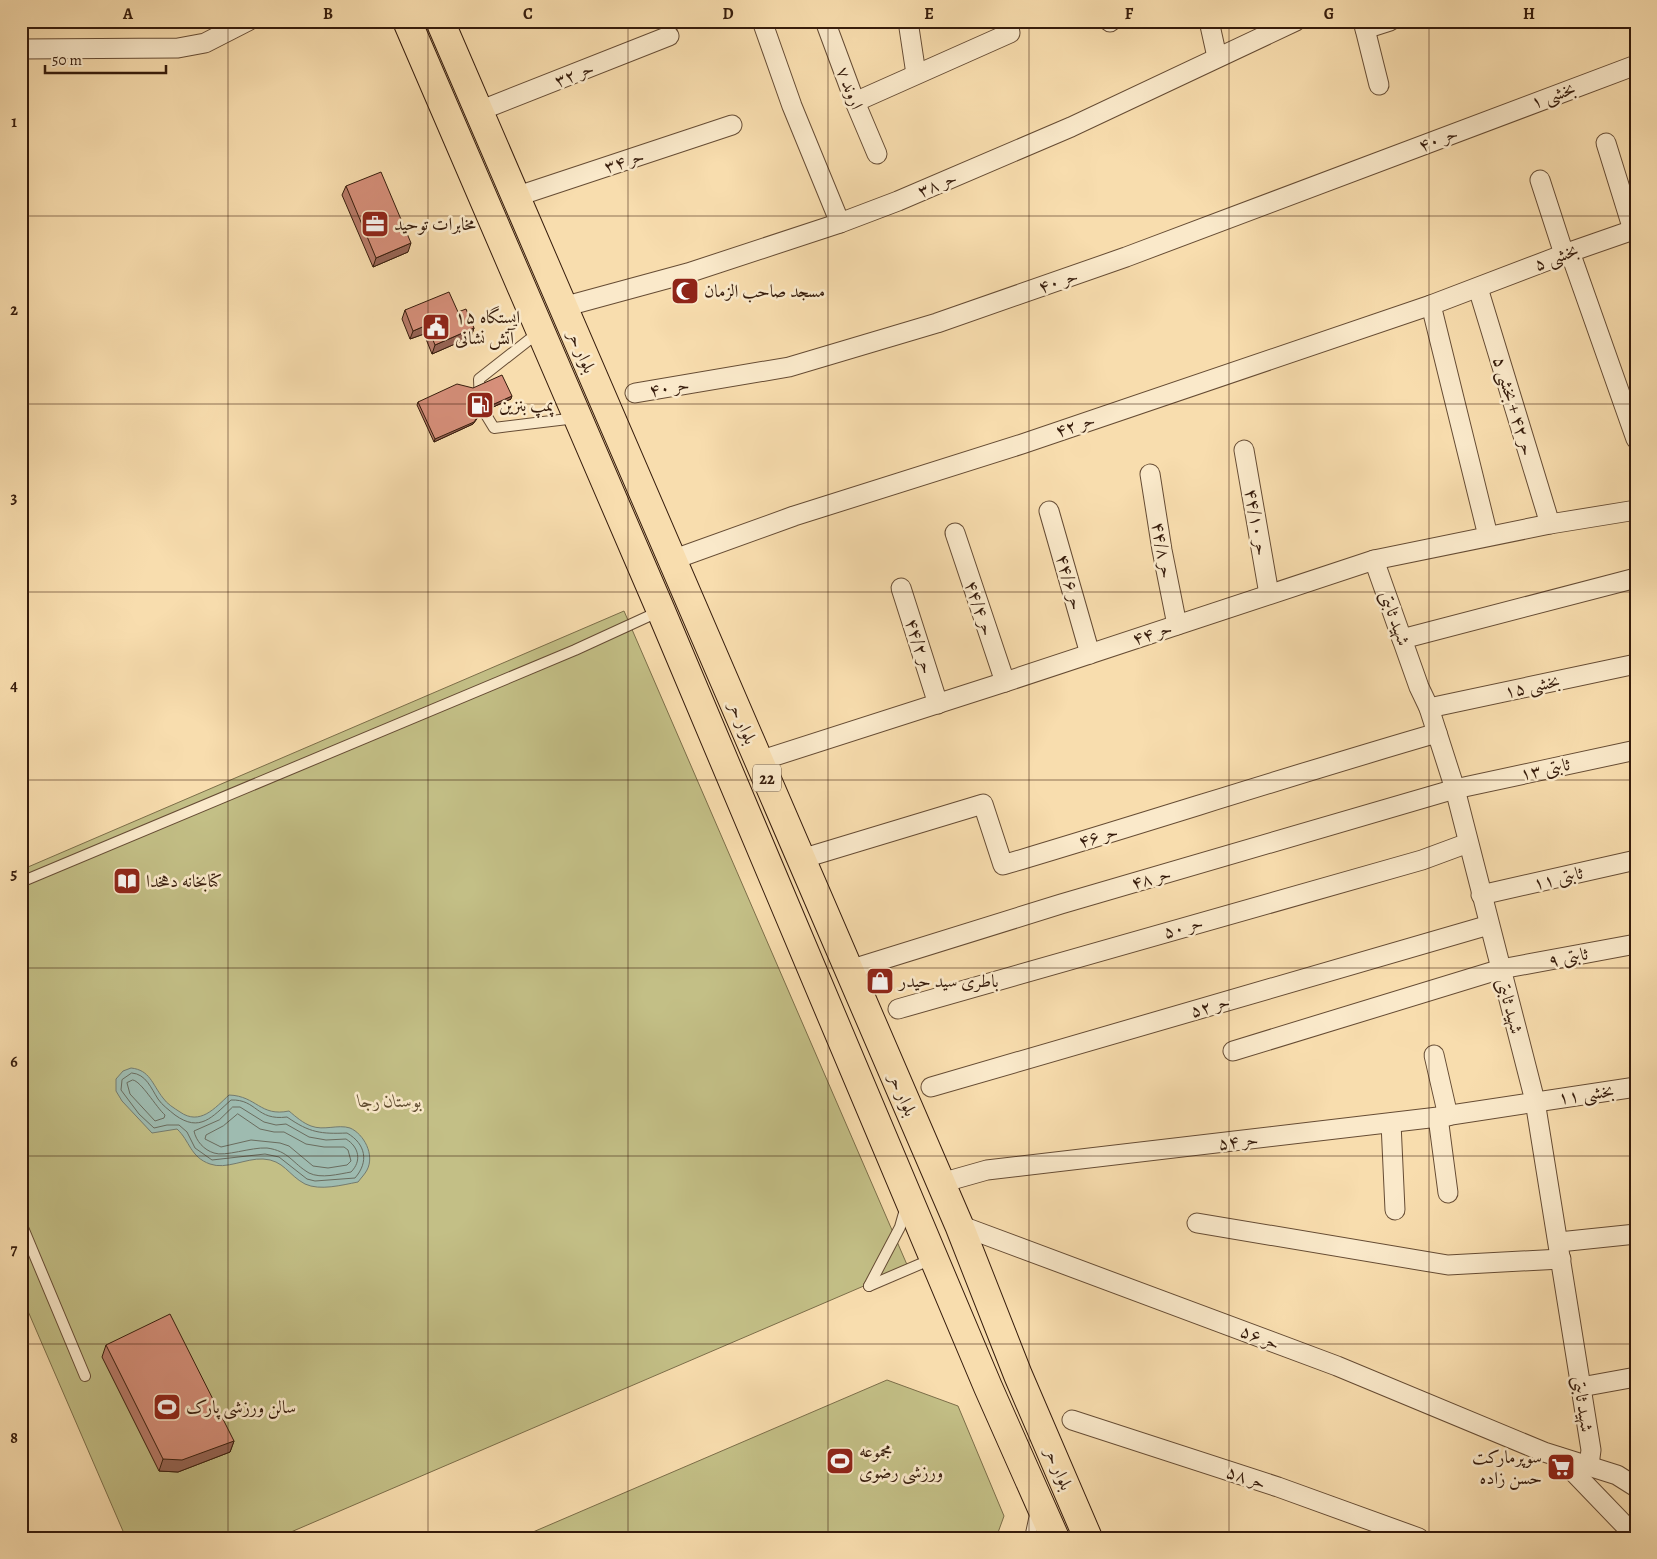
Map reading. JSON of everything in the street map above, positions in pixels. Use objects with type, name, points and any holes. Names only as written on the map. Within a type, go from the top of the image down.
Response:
[{"type":"main road","name":"بلوار حر","points":[[408,21],[661,611],[988,1387],[1055,1538]]},
{"type":"main road","name":"بلوار حر","points":[[440,21],[959,1224],[1018,1375],[1088,1538]]},
{"type":"main road","points":[[988,1387],[1018,1375]]},
{"type":"street","points":[[21,49],[178,48],[205,43],[248,21]]},
{"type":"street","points":[[762,21],[792,106],[840,223]]},
{"type":"street","name":"اروند ۷","points":[[826,21],[855,102],[877,154]]},
{"type":"street","points":[[908,21],[916,74]]},
{"type":"street","points":[[1209,21],[1217,57]]},
{"type":"street","points":[[1379,85],[1364,25],[1390,21]]},
{"type":"street","name":"حر ۳۸","points":[[563,307],[688,273],[840,223],[898,201],[1071,127],[1287,23]]},
{"type":"street","points":[[855,102],[916,74],[1009,27]]},
{"type":"street","name":"حر ۳۲","points":[[479,111],[669,36]]},
{"type":"street","name":"بخشی ۱","points":[[1470,126],[1636,65]]},
{"type":"street","name":"حر ۳۴","points":[[515,197],[732,125]]},
{"type":"street","name":"حر ۴۰","points":[[635,393],[789,367],[937,323],[1136,253],[1470,126]]},
{"type":"street","points":[[1606,143],[1634,229]]},
{"type":"street","points":[[1540,180],[1567,253],[1630,403],[1636,439]]},
{"type":"street","name":"بخشی ۵","points":[[1478,288],[1634,229]]},
{"type":"street","name":"حر ۴۲","points":[[672,560],[794,516],[1022,444],[1478,288]]},
{"type":"street","name":"حر ۴۲ + بخشی ۵","points":[[1478,288],[1550,524]]},
{"type":"street","points":[[1431,305],[1488,536]]},
{"type":"street","name":"حر ۴۴/۱۰","points":[[1244,450],[1269,594]]},
{"type":"street","name":"حر ۴۴/۸","points":[[1150,474],[1162,550],[1178,625]]},
{"type":"street","name":"حر ۴۴","points":[[759,761],[1374,560],[1550,524],[1636,510]]},
{"type":"street","name":"حر ۴۴/۶","points":[[1049,511],[1090,654]]},
{"type":"street","name":"حر ۴۴/۴","points":[[955,533],[1005,682]]},
{"type":"street","name":"شهید ثابتی","points":[[1374,560],[1429,708],[1454,789],[1535,1101],[1591,1450],[1590,1465]]},
{"type":"street","points":[[1402,639],[1636,578]]},
{"type":"street","name":"حر ۴۴/۲","points":[[901,588],[938,704]]},
{"type":"street","name":"بخشی ۱۵","points":[[1429,708],[1636,664]]},
{"type":"street","name":"حر ۴۶","points":[[802,860],[983,804],[1003,865],[1161,818],[1263,784],[1437,733]]},
{"type":"street","name":"ثابتی ۱۳","points":[[1454,789],[1636,750]]},
{"type":"street","name":"حر ۴۸","points":[[849,970],[1052,907],[1454,789]]},
{"type":"street","name":"حر ۵۰","points":[[898,1009],[1422,860],[1468,843]]},
{"type":"street","name":"ثابتی ۱۱","points":[[1481,895],[1636,860]]},
{"type":"street","name":"حر ۵۲","points":[[931,1087],[1489,925]]},
{"type":"street","name":"ثابتی ۹","points":[[1233,1051],[1501,969],[1636,944]]},
{"type":"street","points":[[1434,1055],[1443,1117],[1448,1193]]},
{"type":"street","name":"بخشی ۱۱","points":[[1535,1101],[1636,1087]]},
{"type":"street","name":"حر ۵۴","points":[[940,1182],[987,1170],[1443,1117],[1535,1101]]},
{"type":"street","points":[[1391,1123],[1396,1210]]},
{"type":"street","points":[[1197,1223],[1448,1265],[1560,1250],[1636,1234]]},
{"type":"street","name":"حر ۵۶","points":[[959,1224],[1337,1366],[1558,1456],[1617,1475],[1636,1487]]},
{"type":"street","points":[[1581,1387],[1636,1377]]},
{"type":"street","name":"حر ۵۸","points":[[1072,1420],[1278,1487],[1418,1538]]},
{"type":"street","name":"حر ۵۶","points":[[1558,1456],[1636,1537]]},
{"type":"street","points":[[1617,1475],[1636,1469]]},
{"type":"lane","points":[[540,331],[478,379],[480,405],[494,428],[578,418]]},
{"type":"lane","points":[[21,882],[529,669],[661,611]]},
{"type":"lane","points":[[908,1197],[900,1228],[869,1286],[934,1259]]},
{"type":"lane","points":[[21,1224],[85,1376]]},
{"type":"lane","points":[[1030,1538],[1038,1499]]},
{"type":"green space","name":"بوستان رجا","points":[[624,611],[908,1267],[277,1538],[126,1538],[21,1295],[21,870]]},
{"type":"green space","name":"مجموعه ورزشی رضوی","points":[[887,1380],[958,1406],[1004,1516],[996,1538],[519,1538]]},
{"type":"water","points":[[131,1068],[147,1075],[166,1102],[187,1116],[194,1117],[207,1114],[229,1095],[246,1099],[271,1111],[289,1111],[311,1126],[350,1128],[360,1135],[367,1146],[370,1158],[367,1170],[358,1182],[331,1187],[317,1187],[305,1184],[281,1165],[270,1160],[256,1159],[223,1166],[203,1161],[194,1153],[177,1129],[152,1133],[122,1101],[116,1091],[116,1079],[123,1071]]},
{"type":"building","name":"مخابرات توحید","points":[[381,172],[411,243],[376,258],[346,186]]},
{"type":"building","name":"ایستگاه ۱۵ آتش نشانی","points":[[449,292],[458,312],[466,309],[474,328],[435,345],[427,325],[413,331],[405,310]]},
{"type":"building","points":[[502,375],[512,396],[483,409],[474,422],[435,439],[418,402],[457,384],[473,388]]},
{"type":"building","name":"سالن ورزشی پارک","points":[[170,1314],[234,1441],[182,1460],[163,1459],[106,1345]]},
{"type":"place","name":"مخابرات توحید","points":[[375,224]]},
{"type":"place","name":"مسجد صاحب الزمان","points":[[685,291]]},
{"type":"place","name":"ایستگاه ۱۵ آتش نشانی","points":[[436,327]]},
{"type":"place","name":"پمپ بنزین","points":[[480,405]]},
{"type":"place","name":"کتابخانه دهخدا","points":[[127,881]]},
{"type":"place","name":"باطری سید حیدر","points":[[880,981]]},
{"type":"place","name":"سالن ورزشی پارک","points":[[167,1407]]},
{"type":"place","name":"مجموعه ورزشی رضوی","points":[[840,1461]]},
{"type":"place","name":"سوپرمارکت حسن زاده","points":[[1561,1467]]}]
